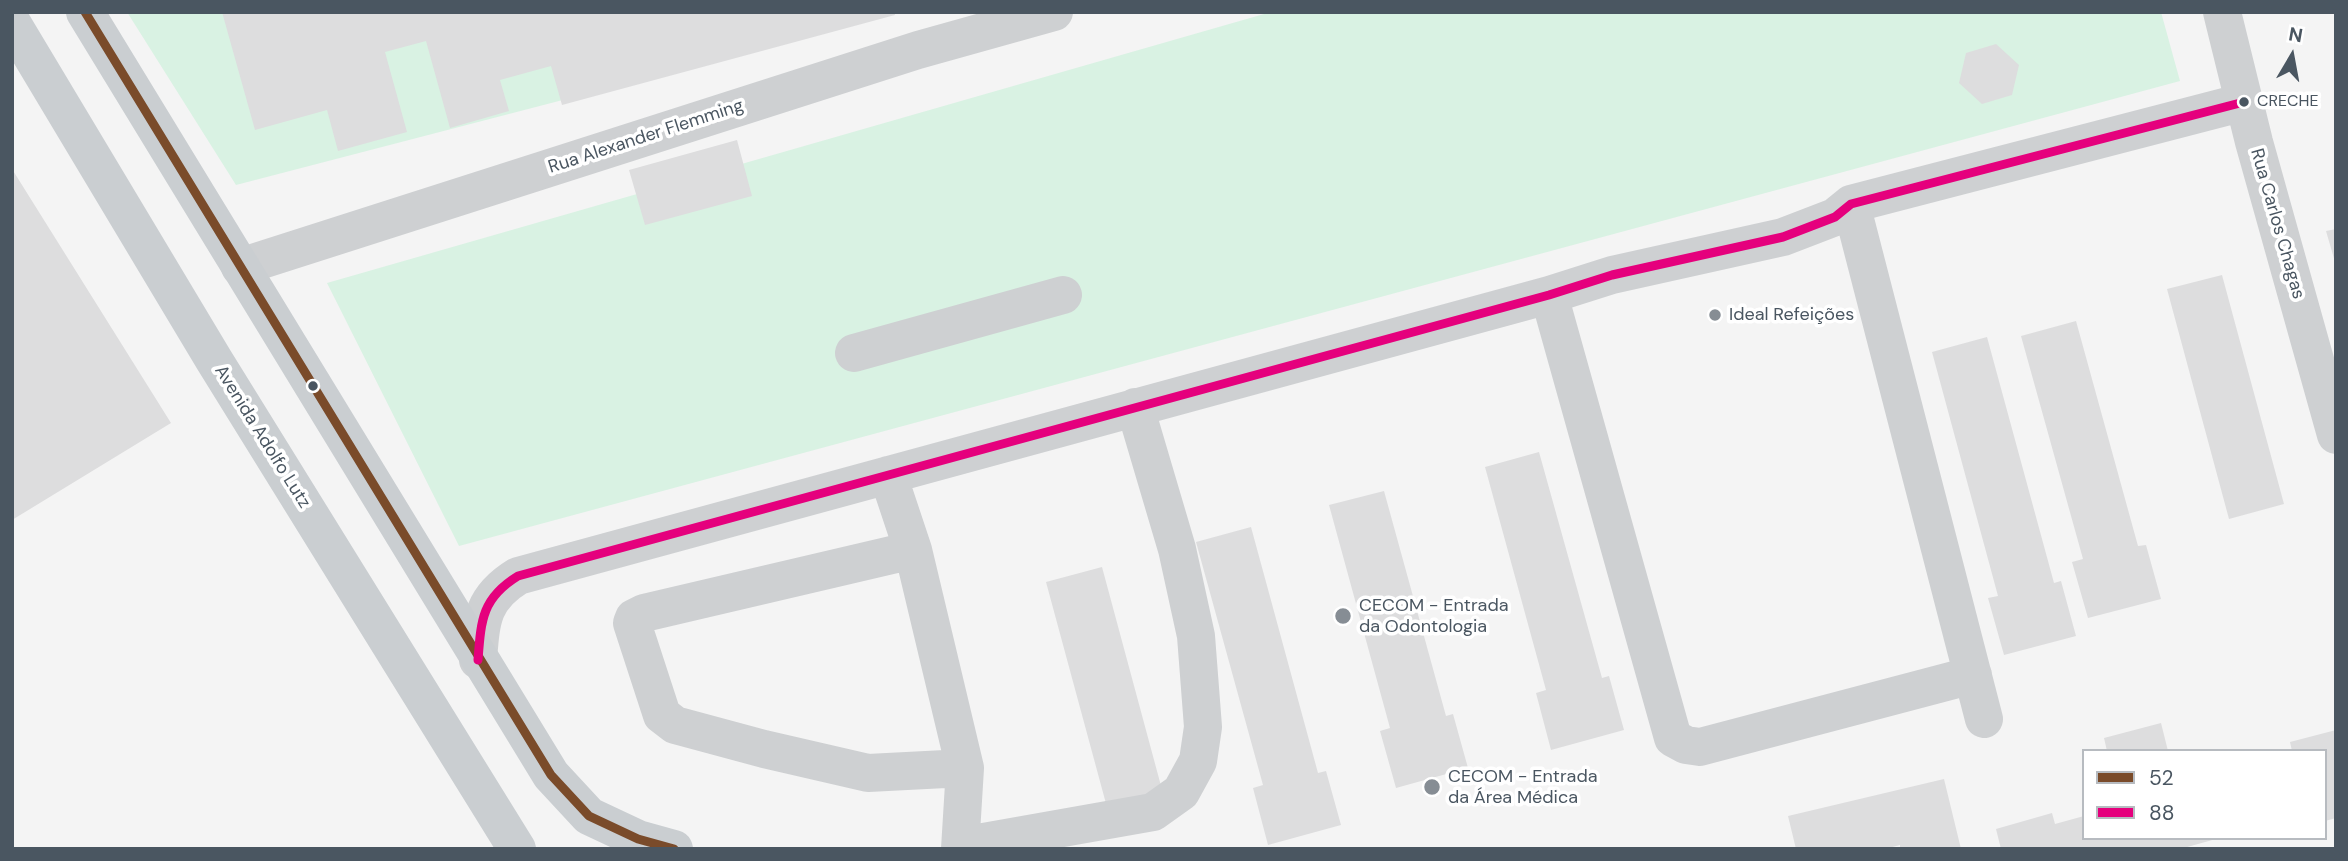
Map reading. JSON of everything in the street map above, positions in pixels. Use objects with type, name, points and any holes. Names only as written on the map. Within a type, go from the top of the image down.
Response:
[{"type":"main road","points":[[85,12],[478,660],[551,775],[589,816],[638,839],[674,849]]},
{"type":"main road","name":"Avenida Adolfo Lutz","points":[[12,23],[214,360],[517,849]]},
{"type":"street","name":"Rua Alexander Flemming","points":[[240,267],[906,54],[1054,12]]},
{"type":"street","name":"Rua Carlos Chagas","points":[[2222,12],[2244,102],[2336,435]]},
{"type":"street","points":[[478,660],[480,629],[487,604],[500,587],[517,576],[1625,272],[1783,237],[1835,217],[1851,204],[2244,102]]},
{"type":"street","points":[[1851,204],[1984,719]]},
{"type":"street","points":[[854,353],[1063,295]]},
{"type":"street","points":[[1549,295],[1673,738],[1686,745],[1700,747],[1973,676]]},
{"type":"street","points":[[888,475],[913,550],[965,768],[960,847],[1153,812],[1181,792],[1198,761],[1203,727],[1196,636],[1177,549],[1135,407]]},
{"type":"street","points":[[913,550],[644,613],[634,618],[632,623],[662,715],[676,725],[868,773],[965,768]]},
{"type":"green space","points":[[127,12],[901,12],[236,185]]},
{"type":"green space","points":[[1271,12],[2161,12],[2180,81],[459,546],[327,283]]},
{"type":"building","points":[[222,12],[894,12],[895,15],[562,105],[551,66],[500,80],[509,111],[450,128],[426,41],[385,52],[407,132],[338,151],[327,110],[255,130]]},
{"type":"building","points":[[1996,44],[2019,65],[2012,95],[1982,104],[1959,83],[1966,53]]},
{"type":"building","points":[[737,140],[752,196],[645,225],[629,170]]},
{"type":"building","points":[[12,169],[171,423],[12,520]]},
{"type":"building","points":[[2336,229],[2336,262],[2335,262],[2326,231]]},
{"type":"building","points":[[2222,275],[2284,504],[2229,519],[2167,289]]},
{"type":"building","points":[[2076,321],[2138,546],[2146,545],[2161,599],[2088,618],[2072,562],[2083,559],[2021,336]]},
{"type":"building","points":[[1987,337],[2054,583],[2061,581],[2076,636],[2004,655],[1988,598],[1998,596],[1932,352]]},
{"type":"building","points":[[1539,452],[1602,678],[1609,676],[1624,730],[1551,750],[1536,693],[1546,690],[1485,467]]},
{"type":"building","points":[[1384,491],[1446,716],[1453,714],[1468,768],[1396,788],[1380,731],[1390,728],[1329,505]]},
{"type":"building","points":[[1251,527],[1318,773],[1326,771],[1341,825],[1268,845],[1253,788],[1263,785],[1196,542]]},
{"type":"building","points":[[1102,567],[1164,797],[1108,811],[1046,582]]},
{"type":"building","points":[[2161,723],[2168,749],[2107,749],[2104,738]]},
{"type":"building","points":[[2336,730],[2336,818],[2327,820],[2327,749],[2292,749],[2290,742]]},
{"type":"building","points":[[1944,779],[1961,849],[1900,849],[1900,845],[1885,849],[1796,849],[1788,816]]},
{"type":"building","points":[[2052,813],[2055,824],[2082,817],[2082,840],[2212,840],[2180,849],[2001,849],[1996,829]]},
{"type":"transit line","name":"52","points":[[85,12],[551,775],[589,816],[638,839],[674,849]]},
{"type":"transit line","name":"88","points":[[478,660],[482,622],[490,602],[506,584],[518,576],[1549,295],[1612,275],[1783,237],[1835,217],[1851,204],[2244,102]]},
{"type":"place","name":"CRECHE","points":[[2244,102]]},
{"type":"place","name":"Ideal Refeições","points":[[1715,315]]},
{"type":"place","name":"CECOM - Entrada da Odontologia","points":[[1343,616]]},
{"type":"place","name":"CECOM - Entrada da Área Médica","points":[[1432,787]]}]
